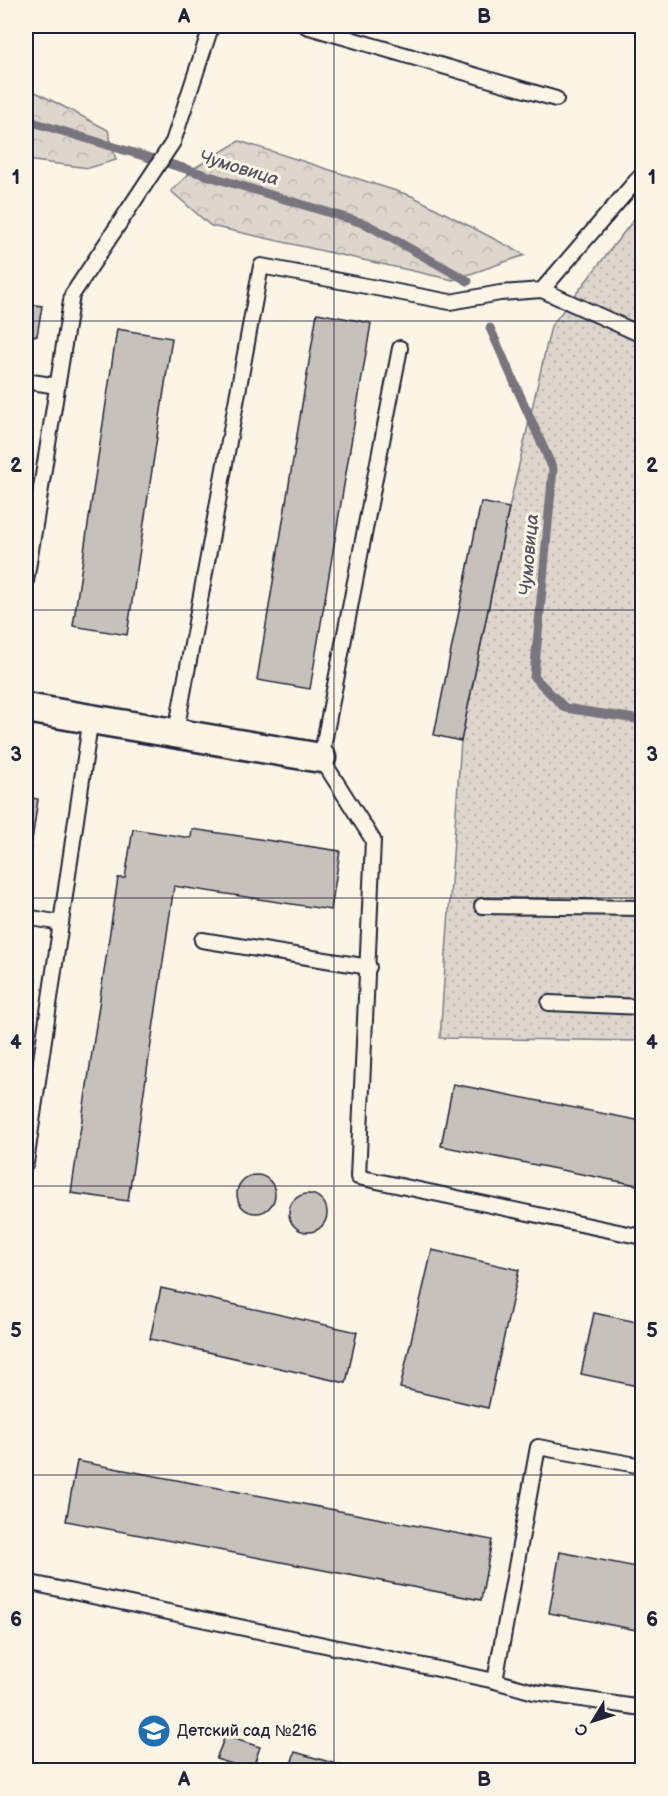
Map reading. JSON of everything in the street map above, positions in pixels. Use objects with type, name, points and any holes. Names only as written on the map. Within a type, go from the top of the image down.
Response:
[{"type":"street","points":[[26,708],[91,717],[321,758]]},
{"type":"lane","points":[[26,581],[72,295],[173,142],[213,26]]},
{"type":"lane","points":[[306,26],[556,99]]},
{"type":"lane","points":[[542,290],[642,174]]},
{"type":"lane","points":[[176,732],[261,266],[450,302],[500,292],[542,290],[642,335]]},
{"type":"lane","points":[[400,348],[321,758],[374,840],[358,1177],[642,1237]]},
{"type":"lane","points":[[26,381],[57,386]]},
{"type":"lane","points":[[26,1163],[91,717]]},
{"type":"lane","points":[[482,906],[642,908]]},
{"type":"lane","points":[[26,917],[61,923]]},
{"type":"lane","points":[[202,940],[369,967]]},
{"type":"lane","points":[[549,1003],[642,1007]]},
{"type":"lane","points":[[495,1681],[538,1447],[642,1466]]},
{"type":"lane","points":[[26,1582],[495,1681],[534,1692],[642,1708]]},
{"type":"green space","points":[[26,87],[108,130],[116,160],[89,168],[26,160]]},
{"type":"green space","points":[[239,141],[412,196],[525,255],[453,280],[211,226],[171,191],[196,167]]},
{"type":"green space","points":[[642,209],[642,1041],[440,1038],[461,741],[509,508],[551,326]]},
{"type":"building","points":[[26,259],[35,260],[28,304],[42,306],[37,336],[26,335]]},
{"type":"building","points":[[317,313],[371,323],[310,689],[257,680]]},
{"type":"building","points":[[117,329],[172,338],[127,635],[73,626]]},
{"type":"building","points":[[481,502],[509,508],[461,741],[434,735]]},
{"type":"building","points":[[26,797],[38,799],[29,861],[26,861]]},
{"type":"building","points":[[133,829],[191,838],[192,829],[340,851],[331,910],[174,886],[128,1201],[71,1193],[118,878],[125,878]]},
{"type":"building","points":[[26,977],[36,979],[28,1028],[26,1028]]},
{"type":"building","points":[[453,1084],[642,1121],[642,1186],[441,1146]]},
{"type":"building","points":[[256,1175],[270,1180],[275,1194],[270,1208],[256,1213],[242,1208],[237,1194],[242,1180]]},
{"type":"building","points":[[308,1194],[321,1200],[327,1213],[321,1226],[308,1232],[295,1226],[289,1213],[295,1200]]},
{"type":"building","points":[[432,1250],[519,1270],[488,1408],[400,1388]]},
{"type":"building","points":[[161,1288],[357,1332],[346,1383],[150,1339]]},
{"type":"building","points":[[594,1313],[642,1323],[642,1387],[581,1374]]},
{"type":"building","points":[[77,1461],[492,1540],[481,1600],[66,1521]]},
{"type":"building","points":[[560,1552],[642,1568],[642,1631],[549,1613]]},
{"type":"building","points":[[225,1736],[260,1747],[252,1770],[216,1759]]},
{"type":"building","points":[[295,1752],[357,1770],[289,1770]]},
{"type":"waterway","name":"Чумовица","points":[[26,120],[366,224],[468,281]]},
{"type":"waterway","name":"Чумовица","points":[[490,328],[553,469],[534,677],[565,708],[642,720]]},
{"type":"place","name":"Детский сад №216","points":[[154,1731]]}]
